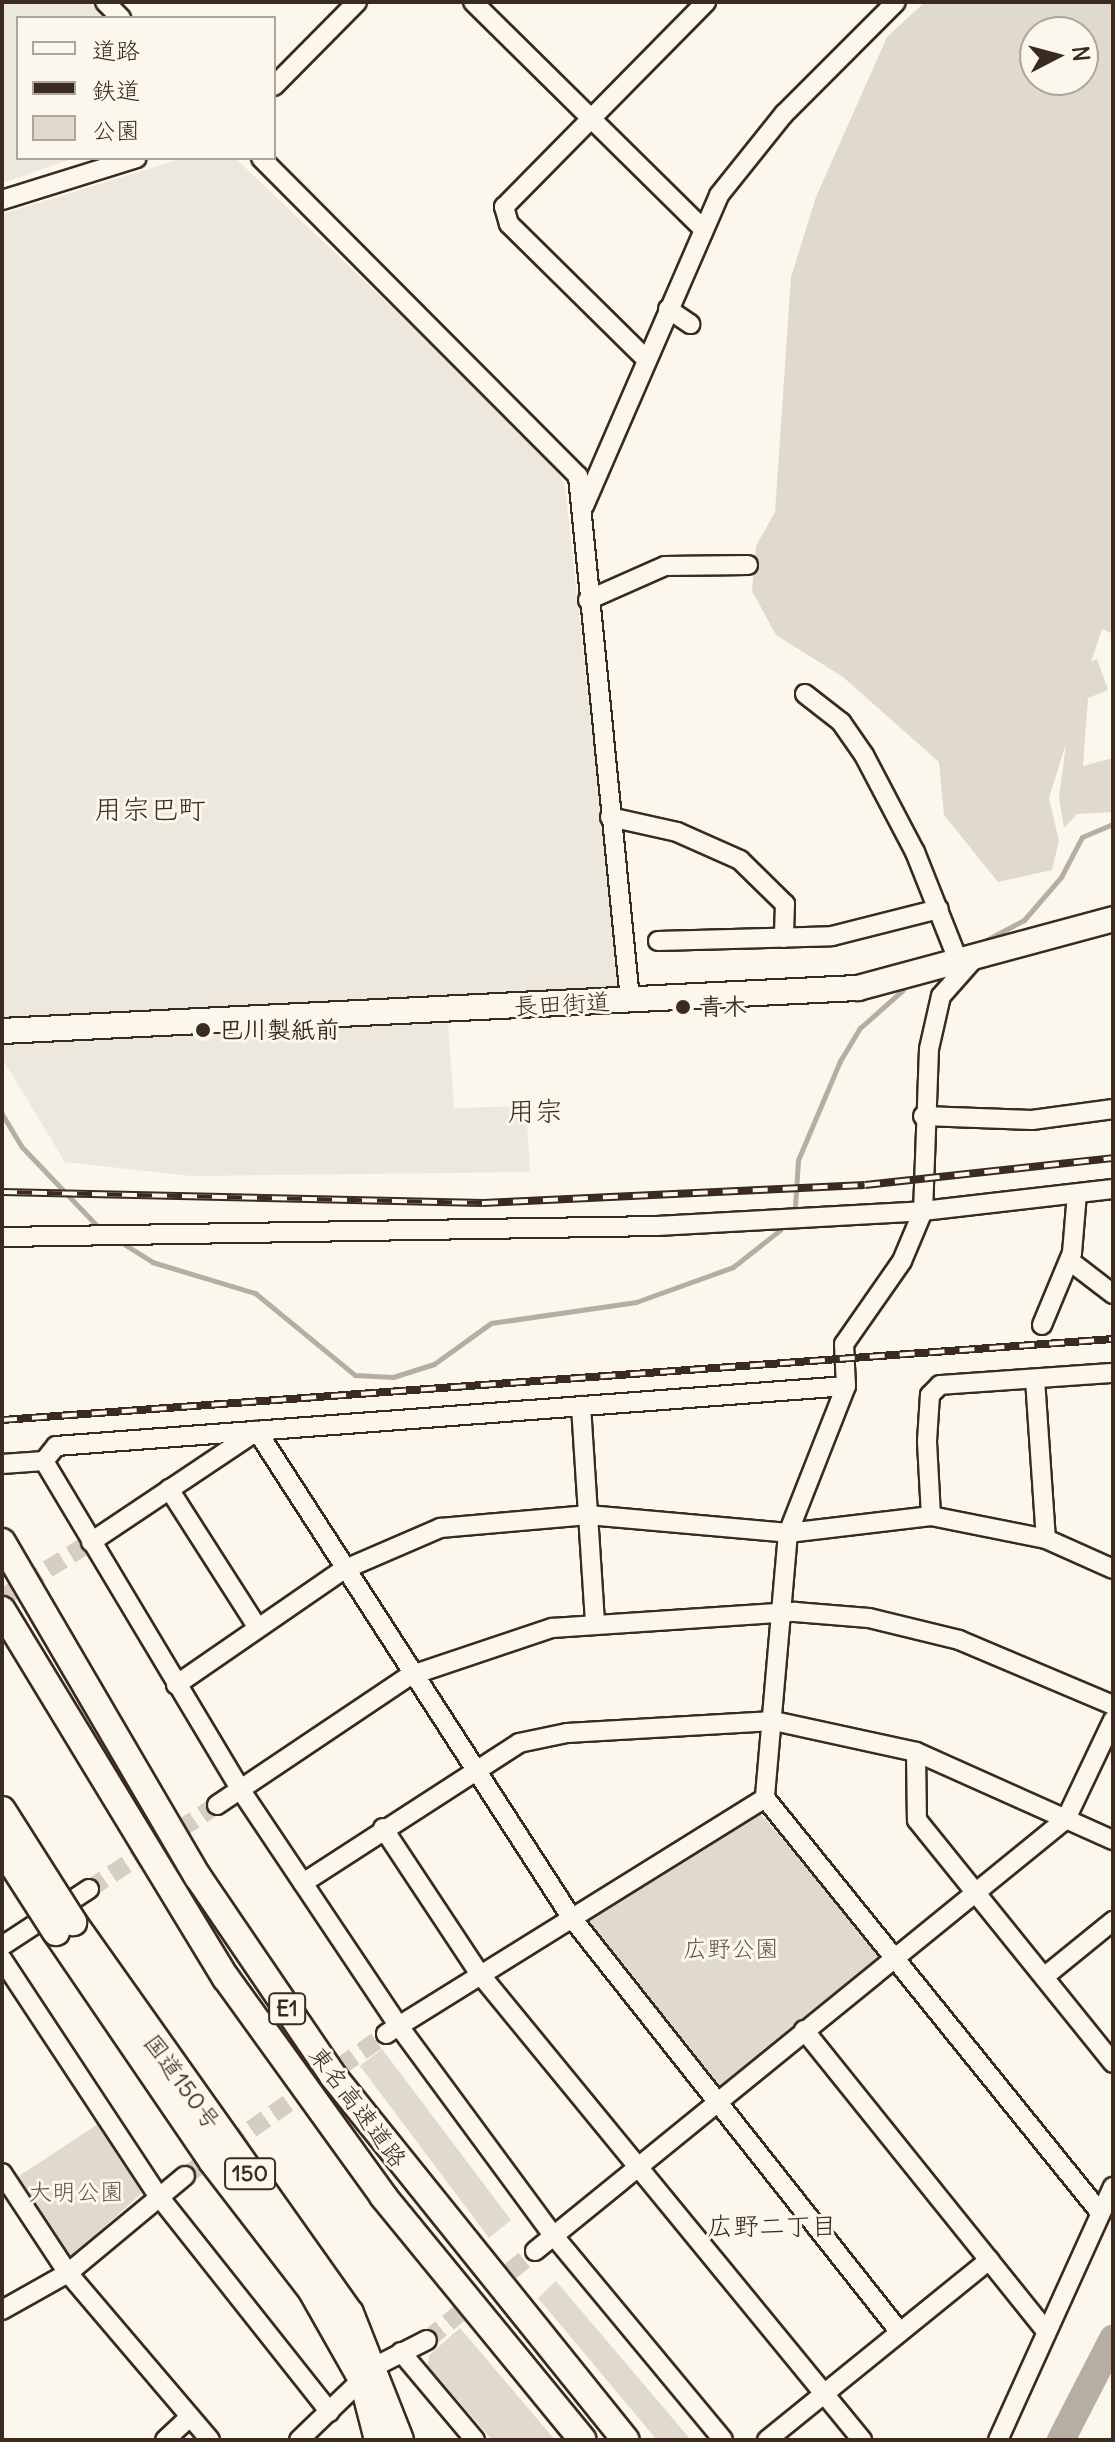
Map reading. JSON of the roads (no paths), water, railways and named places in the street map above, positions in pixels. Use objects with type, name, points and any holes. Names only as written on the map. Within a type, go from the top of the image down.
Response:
[{"type":"highway","name":"東名高速道路","points":[[2,1542],[190,1863],[324,2064],[626,2440]]},
{"type":"highway","name":"東名高速道路","points":[[2,1610],[226,1978],[383,2196],[583,2440]]},
{"type":"highway","name":"国道150号","points":[[2,1810],[65,1927],[212,2161],[312,2291],[369,2374],[400,2440]]},
{"type":"highway","name":"国道150号","points":[[2,1848],[65,1927]]},
{"type":"highway","name":"国道150号","points":[[369,2374],[378,2440]]},
{"type":"main road","name":"長田街道","points":[[2,1031],[858,988],[966,963],[1113,919]]},
{"type":"street","points":[[276,84],[357,2]]},
{"type":"street","points":[[473,2],[703,229]]},
{"type":"street","points":[[647,360],[504,217],[508,200],[706,2]]},
{"type":"street","points":[[582,511],[703,229],[745,158],[896,2]]},
{"type":"street","points":[[2,200],[131,160]]},
{"type":"street","points":[[263,160],[569,463],[582,511],[588,600],[630,1000]]},
{"type":"street","points":[[668,309],[690,324]]},
{"type":"street","points":[[588,600],[665,566],[748,565]]},
{"type":"street","points":[[805,694],[841,722],[864,755],[966,963],[941,996],[923,1116],[923,1211],[902,1261],[844,1344],[846,1386],[788,1533],[765,1798],[1099,2211]]},
{"type":"street","points":[[610,817],[677,832],[740,860],[785,904],[784,938]]},
{"type":"street","points":[[658,941],[852,933],[939,909]]},
{"type":"street","points":[[923,1116],[1032,1120],[1113,1109]]},
{"type":"street","points":[[2,1237],[92,1231],[508,1231],[923,1211],[1113,1189]]},
{"type":"street","points":[[1042,1325],[1070,1261],[1077,1194]]},
{"type":"street","points":[[1070,1261],[1113,1294]]},
{"type":"street","points":[[931,1516],[930,1395],[940,1385],[1113,1373]]},
{"type":"street","points":[[1035,1379],[1046,1539]]},
{"type":"street","points":[[2,1464],[44,1461],[56,1446],[846,1386]]},
{"type":"street","points":[[581,1406],[595,1624]]},
{"type":"street","points":[[91,1542],[257,1431]]},
{"type":"street","points":[[257,1431],[409,1676],[571,1917],[899,2331]]},
{"type":"street","points":[[44,1461],[176,1685],[392,2029],[553,2235],[723,2440]]},
{"type":"street","points":[[169,1489],[258,1628]]},
{"type":"street","points":[[176,1685],[343,1570],[440,1528],[588,1515],[788,1533],[931,1516],[1046,1539],[1113,1569]]},
{"type":"street","points":[[217,1805],[409,1676],[519,1635],[595,1624],[782,1613],[908,1624],[1113,1705]]},
{"type":"street","points":[[535,2251],[1066,1819],[1113,1720]]},
{"type":"street","points":[[303,1883],[471,1769],[545,1737],[774,1721],[916,1752],[1113,1840]]},
{"type":"street","points":[[916,1752],[917,1820],[1113,2063]]},
{"type":"street","points":[[392,2029],[765,1798]]},
{"type":"street","points":[[383,1828],[479,1973],[818,2395],[862,2440]]},
{"type":"street","points":[[2,1946],[89,1889]]},
{"type":"street","points":[[1044,1977],[1113,1921]]},
{"type":"street","points":[[2,1959],[157,2194],[330,2412]]},
{"type":"street","points":[[804,2030],[1044,2329]]},
{"type":"street","points":[[2,2173],[68,2273],[210,2440]]},
{"type":"street","points":[[2,2310],[68,2273],[157,2194],[185,2176]]},
{"type":"street","points":[[998,2440],[1044,2329],[1113,2187]]},
{"type":"street","points":[[767,2440],[818,2395],[989,2260]]},
{"type":"street","points":[[299,2440],[369,2374],[401,2352],[427,2340]]},
{"type":"street","points":[[401,2352],[475,2440]]},
{"type":"street","points":[[165,2440],[190,2417]]},
{"type":"waterway","points":[[979,944],[1024,920],[1061,877],[1082,837],[1113,824]]},
{"type":"waterway","points":[[795,1207],[798,1160],[840,1061],[860,1028],[903,990]]},
{"type":"waterway","points":[[2,1114],[21,1146],[100,1229]]},
{"type":"waterway","points":[[119,1241],[152,1262],[255,1293],[355,1375],[393,1377],[434,1364],[491,1323],[636,1302],[733,1267],[780,1230]]},
{"type":"waterway","points":[[1061,2440],[1113,2339]]},
{"type":"tunnel","points":[[2,1598],[91,1542]]},
{"type":"tunnel","points":[[89,1889],[217,1805]]},
{"type":"tunnel","points":[[185,2176],[386,2034]]},
{"type":"tunnel","points":[[427,2340],[535,2251]]},
{"type":"railway","points":[[2,1192],[483,1203],[865,1185],[1113,1158]]},
{"type":"railway","points":[[2,1420],[1113,1339]]},
{"type":"place","name":"青木","points":[[683,1007]]},
{"type":"place","name":"巴川製紙前","points":[[203,1030]]},
{"type":"district","name":"用宗巴町","points":[[150,809]]},
{"type":"district","name":"用宗","points":[[535,1111]]},
{"type":"district","name":"広野二丁目","points":[[772,2226]]},
{"type":"park label","name":"広野公園","points":[[731,1949]]},
{"type":"park label","name":"大明公園","points":[[76,2192]]}]
